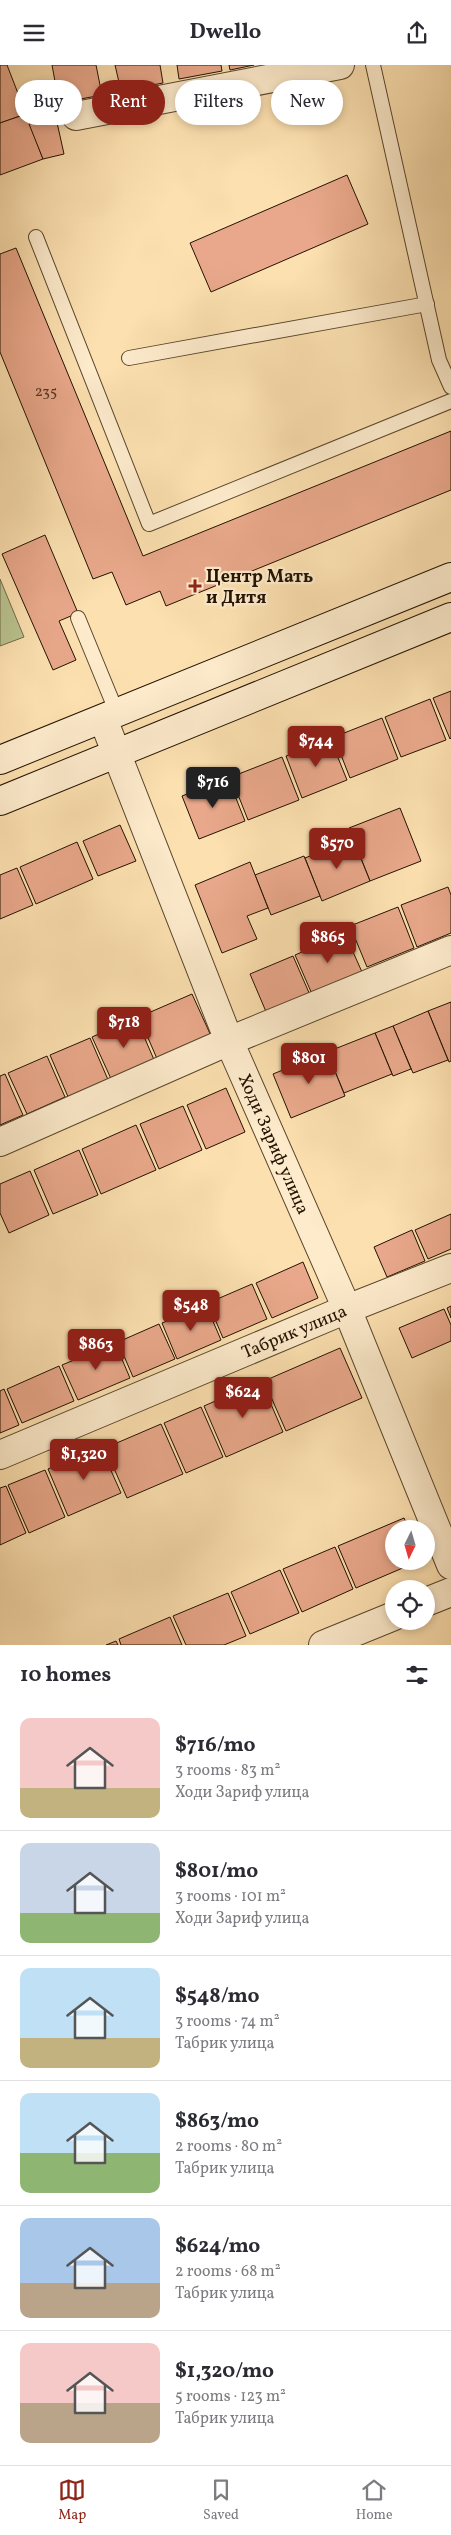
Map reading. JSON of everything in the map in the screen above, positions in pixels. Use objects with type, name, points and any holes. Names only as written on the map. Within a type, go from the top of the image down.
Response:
[{"type":"street","points":[[82,115],[340,65]]},
{"type":"street","points":[[0,760],[451,577]]},
{"type":"street","points":[[0,801],[451,617]]},
{"type":"street","name":"Ходи Зариф улица","points":[[110,716],[117,753],[229,1041],[347,1309],[451,1565]]},
{"type":"street","points":[[0,1142],[229,1041],[451,950]]},
{"type":"street","name":"Табрик улица","points":[[0,1455],[451,1267]]},
{"type":"street","points":[[435,1598],[451,1592]]},
{"type":"street","points":[[323,1645],[385,1620]]},
{"type":"lane","points":[[373,65],[439,360],[451,387]]},
{"type":"lane","points":[[36,237],[150,524],[451,401]]},
{"type":"lane","points":[[128,358],[427,304]]},
{"type":"lane","points":[[78,618],[110,716]]},
{"type":"green space","points":[[0,579],[24,637],[0,646]]},
{"type":"building","points":[[0,65],[7,65],[15,86],[15,118],[0,123]]},
{"type":"building","points":[[52,65],[96,65],[99,80],[92,80],[92,97],[82,99],[82,80],[55,80]]},
{"type":"building","points":[[115,65],[160,65],[162,80],[118,80]]},
{"type":"building","points":[[177,65],[221,65],[222,71],[179,79]]},
{"type":"building","points":[[229,65],[254,65],[230,70]]},
{"type":"building","points":[[15,118],[15,125],[30,125],[43,159],[0,175],[0,123]]},
{"type":"building","points":[[29,125],[58,125],[64,154],[43,159]]},
{"type":"building","points":[[347,175],[368,224],[211,292],[190,243]]},
{"type":"building","points":[[16,248],[143,556],[451,431],[451,490],[166,606],[160,591],[126,605],[112,572],[93,579],[0,352],[0,254]]},
{"type":"building","points":[[45,535],[78,613],[59,621],[76,660],[53,670],[2,554]]},
{"type":"building","points":[[451,691],[451,738],[450,739],[433,698]]},
{"type":"building","points":[[430,699],[446,740],[401,757],[385,717]]},
{"type":"building","points":[[382,718],[398,759],[350,778],[334,737]]},
{"type":"building","points":[[330,738],[347,780],[302,798],[286,756]]},
{"type":"building","points":[[282,757],[299,800],[248,820],[231,777]]},
{"type":"building","points":[[228,778],[245,821],[199,839],[182,796]]},
{"type":"building","points":[[400,808],[421,861],[370,881],[349,828]]},
{"type":"building","points":[[120,825],[136,861],[98,876],[83,841]]},
{"type":"building","points":[[353,839],[370,881],[322,901],[305,858]]},
{"type":"building","points":[[77,842],[93,879],[36,904],[20,867]]},
{"type":"building","points":[[304,856],[320,896],[271,915],[255,875]]},
{"type":"building","points":[[250,862],[268,908],[247,916],[257,939],[222,953],[195,885]]},
{"type":"building","points":[[17,868],[33,905],[0,919],[0,875]]},
{"type":"building","points":[[448,887],[451,895],[451,933],[417,947],[401,905]]},
{"type":"building","points":[[398,907],[414,948],[367,967],[350,926]]},
{"type":"building","points":[[345,934],[362,972],[312,994],[295,955]]},
{"type":"building","points":[[293,956],[310,995],[267,1014],[250,974]]},
{"type":"building","points":[[192,994],[212,1038],[158,1061],[139,1017]]},
{"type":"building","points":[[451,1002],[451,1061],[449,1062],[428,1011]]},
{"type":"building","points":[[428,1011],[448,1060],[413,1073],[393,1026]]},
{"type":"building","points":[[136,1018],[155,1062],[112,1081],[92,1037]]},
{"type":"building","points":[[393,1026],[411,1069],[393,1076],[375,1033]]},
{"type":"building","points":[[375,1033],[392,1074],[344,1093],[327,1052]]},
{"type":"building","points":[[90,1038],[109,1082],[69,1099],[50,1055]]},
{"type":"building","points":[[327,1052],[345,1096],[291,1118],[273,1074]]},
{"type":"building","points":[[47,1056],[65,1097],[27,1114],[8,1073]]},
{"type":"building","points":[[5,1074],[23,1115],[0,1125],[0,1076]]},
{"type":"building","points":[[226,1088],[245,1132],[206,1149],[187,1105]]},
{"type":"building","points":[[183,1106],[202,1150],[159,1169],[140,1124]]},
{"type":"building","points":[[136,1125],[156,1170],[101,1194],[82,1149]]},
{"type":"building","points":[[79,1150],[98,1195],[53,1214],[34,1170]]},
{"type":"building","points":[[30,1171],[49,1215],[9,1233],[0,1213],[0,1184]]},
{"type":"building","points":[[451,1214],[451,1249],[428,1259],[415,1230]]},
{"type":"building","points":[[412,1230],[425,1261],[387,1277],[374,1247]]},
{"type":"building","points":[[303,1262],[318,1298],[272,1318],[256,1283]]},
{"type":"building","points":[[252,1284],[267,1319],[223,1338],[208,1303]]},
{"type":"building","points":[[206,1305],[221,1340],[177,1359],[162,1323]]},
{"type":"building","points":[[451,1306],[451,1318],[447,1308]]},
{"type":"building","points":[[444,1309],[451,1325],[451,1341],[412,1358],[399,1328]]},
{"type":"building","points":[[159,1324],[175,1359],[133,1377],[118,1342]]},
{"type":"building","points":[[115,1343],[130,1378],[78,1400],[62,1365]]},
{"type":"building","points":[[340,1348],[362,1398],[286,1431],[264,1381]]},
{"type":"building","points":[[59,1366],[74,1401],[22,1423],[7,1389]]},
{"type":"building","points":[[261,1381],[283,1432],[226,1457],[204,1406]]},
{"type":"building","points":[[4,1389],[19,1425],[0,1433],[0,1391]]},
{"type":"building","points":[[201,1407],[223,1457],[186,1473],[164,1423]]},
{"type":"building","points":[[161,1424],[183,1474],[127,1498],[105,1448]]},
{"type":"building","points":[[100,1446],[121,1493],[68,1516],[48,1469]]},
{"type":"building","points":[[45,1470],[65,1517],[29,1533],[8,1485]]},
{"type":"building","points":[[6,1486],[26,1533],[0,1545],[0,1488]]},
{"type":"building","points":[[385,1526],[385,1570],[398,1570],[356,1588],[338,1546]]},
{"type":"building","points":[[335,1547],[353,1589],[302,1612],[283,1569]]},
{"type":"building","points":[[280,1570],[299,1613],[250,1634],[231,1592]]},
{"type":"building","points":[[228,1593],[246,1636],[224,1645],[186,1645],[173,1616]]},
{"type":"building","points":[[170,1617],[182,1645],[121,1645],[119,1639]]},
{"type":"building","points":[[116,1641],[118,1645],[106,1645]]},
{"type":"place","name":"Центр Мать и Дитя","points":[[195,586]]}]
